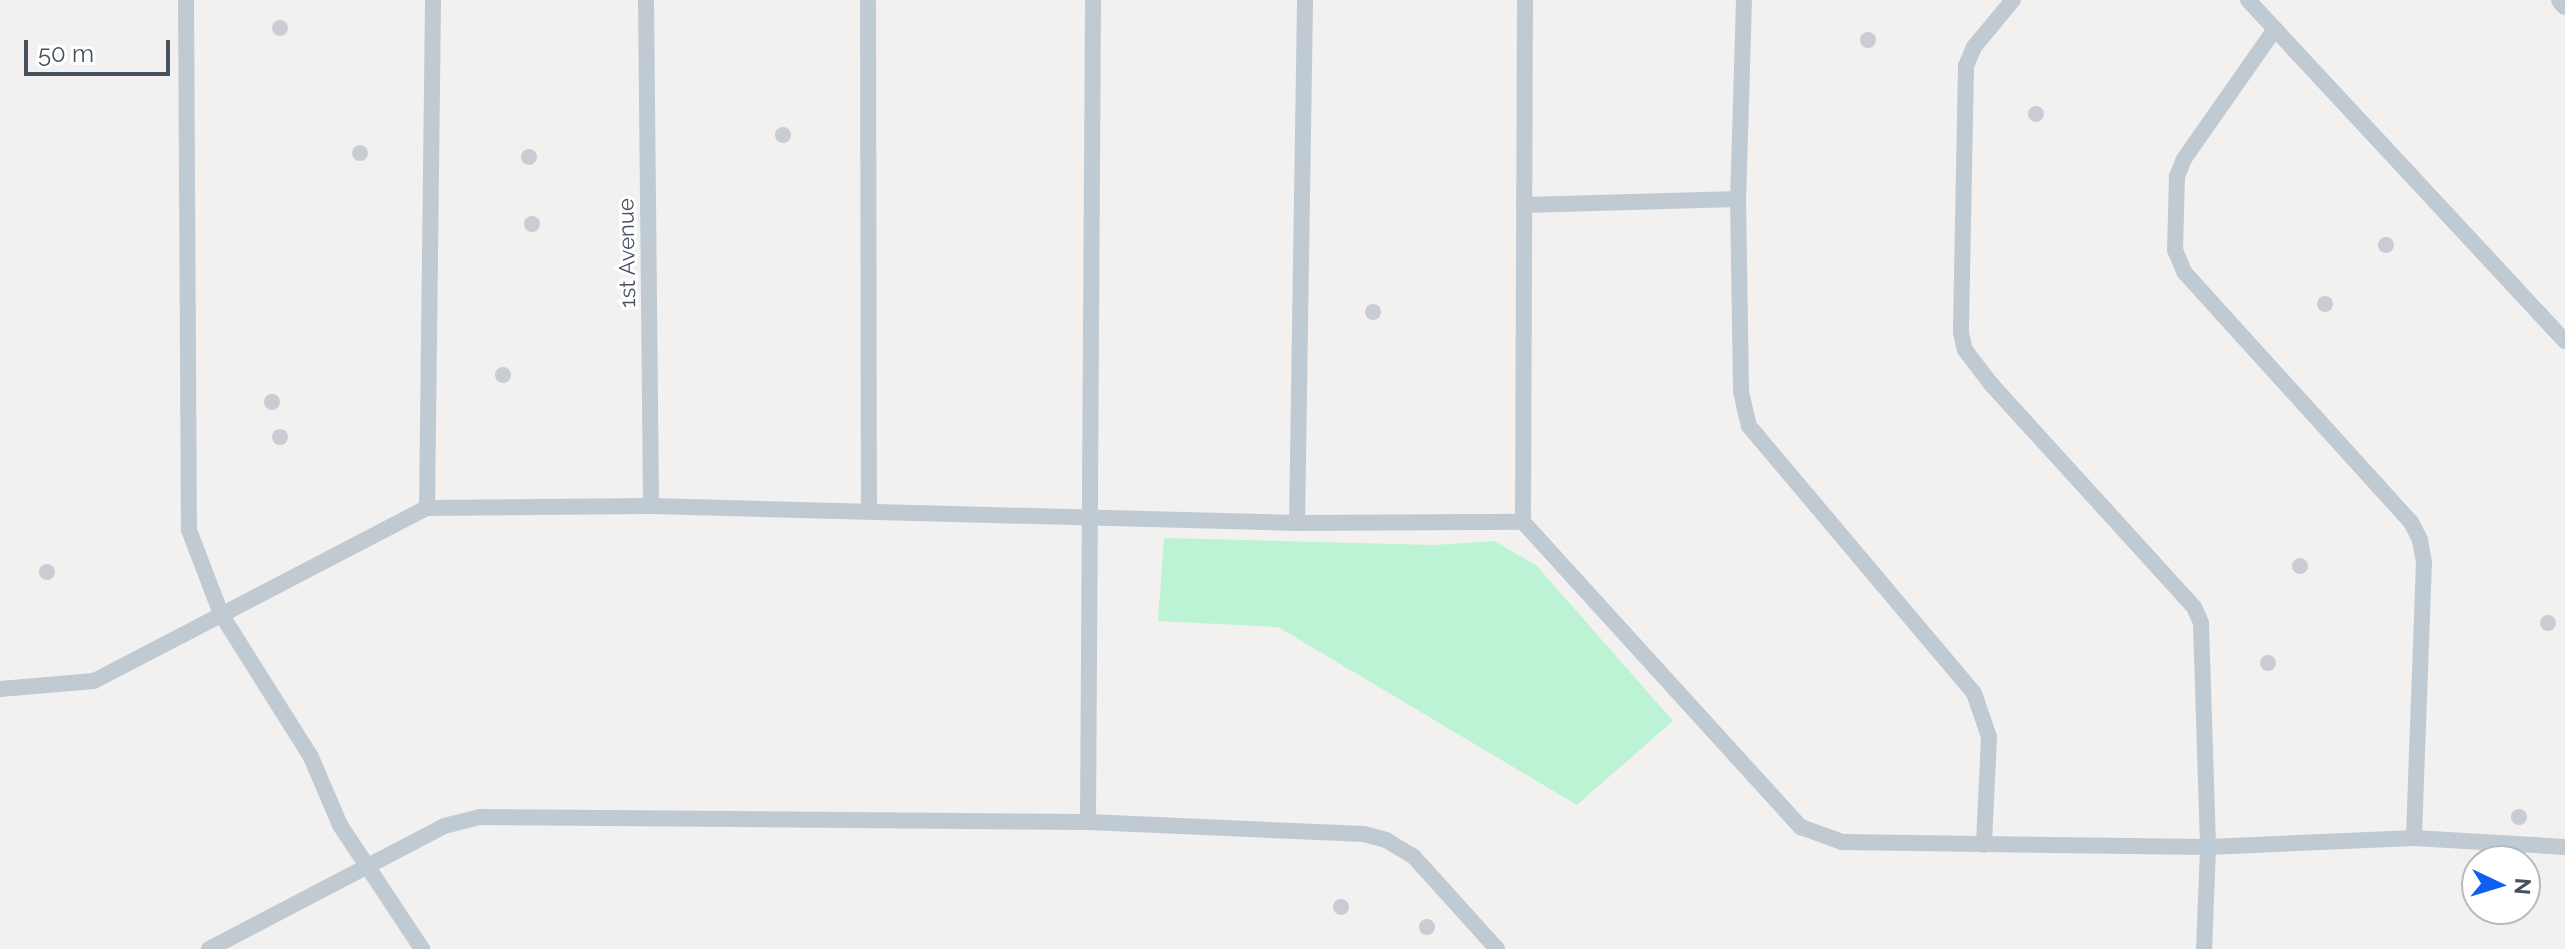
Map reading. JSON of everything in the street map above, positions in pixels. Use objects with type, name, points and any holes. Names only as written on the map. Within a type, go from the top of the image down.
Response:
[{"type":"street","points":[[186,0],[185,496],[189,530],[221,614],[270,687],[311,757],[340,825],[422,949]]},
{"type":"street","points":[[427,508],[433,0]]},
{"type":"street","name":"1st Avenue","points":[[646,0],[651,506]]},
{"type":"street","points":[[868,0],[869,511]]},
{"type":"street","points":[[1088,822],[1093,0]]},
{"type":"street","points":[[1297,523],[1305,0]]},
{"type":"street","points":[[1525,0],[1523,522],[1801,827],[1842,842],[2208,847],[2414,838],[2565,847]]},
{"type":"street","points":[[1744,0],[1738,199],[1741,392],[1749,426],[1978,701],[1989,737],[1984,845]]},
{"type":"street","points":[[2013,0],[1974,47],[1966,66],[1965,350],[2194,607],[2204,637],[2208,847],[2204,949]]},
{"type":"street","points":[[2248,0],[2565,341]]},
{"type":"street","points":[[2561,0],[2565,5]]},
{"type":"street","points":[[2275,29],[2184,159],[2177,176],[2175,250],[2185,273],[2411,522],[2420,540],[2424,562],[2414,838]]},
{"type":"street","points":[[1524,205],[1738,199]]},
{"type":"street","points":[[0,689],[94,681],[427,508],[651,506],[1297,523],[1523,522]]},
{"type":"street","points":[[209,949],[444,826],[479,817],[1088,822],[1364,834],[1386,840],[1414,857],[1497,949]]},
{"type":"green space","points":[[1164,538],[1434,545],[1494,541],[1537,566],[1673,721],[1577,805],[1278,627],[1158,621]]},
{"type":"building","points":[[277,20],[283,20],[288,28],[286,34],[277,36],[272,31],[272,25]]},
{"type":"building","points":[[1865,32],[1871,32],[1876,40],[1874,46],[1865,48],[1860,43],[1860,37]]},
{"type":"building","points":[[2033,106],[2039,106],[2044,114],[2042,120],[2033,122],[2028,117],[2028,111]]},
{"type":"building","points":[[780,127],[786,127],[791,135],[789,141],[780,143],[775,138],[775,132]]},
{"type":"building","points":[[357,145],[363,145],[368,153],[366,159],[357,161],[352,156],[352,150]]},
{"type":"building","points":[[526,149],[532,149],[537,157],[535,163],[526,165],[521,160],[521,154]]},
{"type":"building","points":[[529,216],[535,216],[540,224],[538,230],[529,232],[524,227],[524,221]]},
{"type":"building","points":[[2383,237],[2389,237],[2394,245],[2392,251],[2383,253],[2378,248],[2378,242]]},
{"type":"building","points":[[2322,296],[2328,296],[2333,304],[2331,310],[2322,312],[2317,307],[2317,301]]},
{"type":"building","points":[[1370,304],[1376,304],[1381,312],[1379,318],[1370,320],[1365,315],[1365,309]]},
{"type":"building","points":[[500,367],[506,367],[511,375],[509,381],[500,383],[495,378],[495,372]]},
{"type":"building","points":[[269,394],[275,394],[280,402],[278,408],[269,410],[264,405],[264,399]]},
{"type":"building","points":[[277,429],[283,429],[288,437],[286,443],[277,445],[272,440],[272,434]]},
{"type":"building","points":[[2297,558],[2303,558],[2308,566],[2306,572],[2297,574],[2292,569],[2292,563]]},
{"type":"building","points":[[44,564],[50,564],[55,572],[53,578],[44,580],[39,575],[39,569]]},
{"type":"building","points":[[2545,615],[2551,615],[2556,623],[2554,629],[2545,631],[2540,626],[2540,620]]},
{"type":"building","points":[[2265,655],[2271,655],[2276,663],[2274,669],[2265,671],[2260,666],[2260,660]]},
{"type":"building","points":[[2516,809],[2522,809],[2527,817],[2525,823],[2516,825],[2511,820],[2511,814]]},
{"type":"building","points":[[1338,899],[1344,899],[1349,907],[1347,913],[1338,915],[1333,910],[1333,904]]},
{"type":"building","points":[[1424,919],[1430,919],[1435,927],[1433,933],[1424,935],[1419,930],[1419,924]]}]
